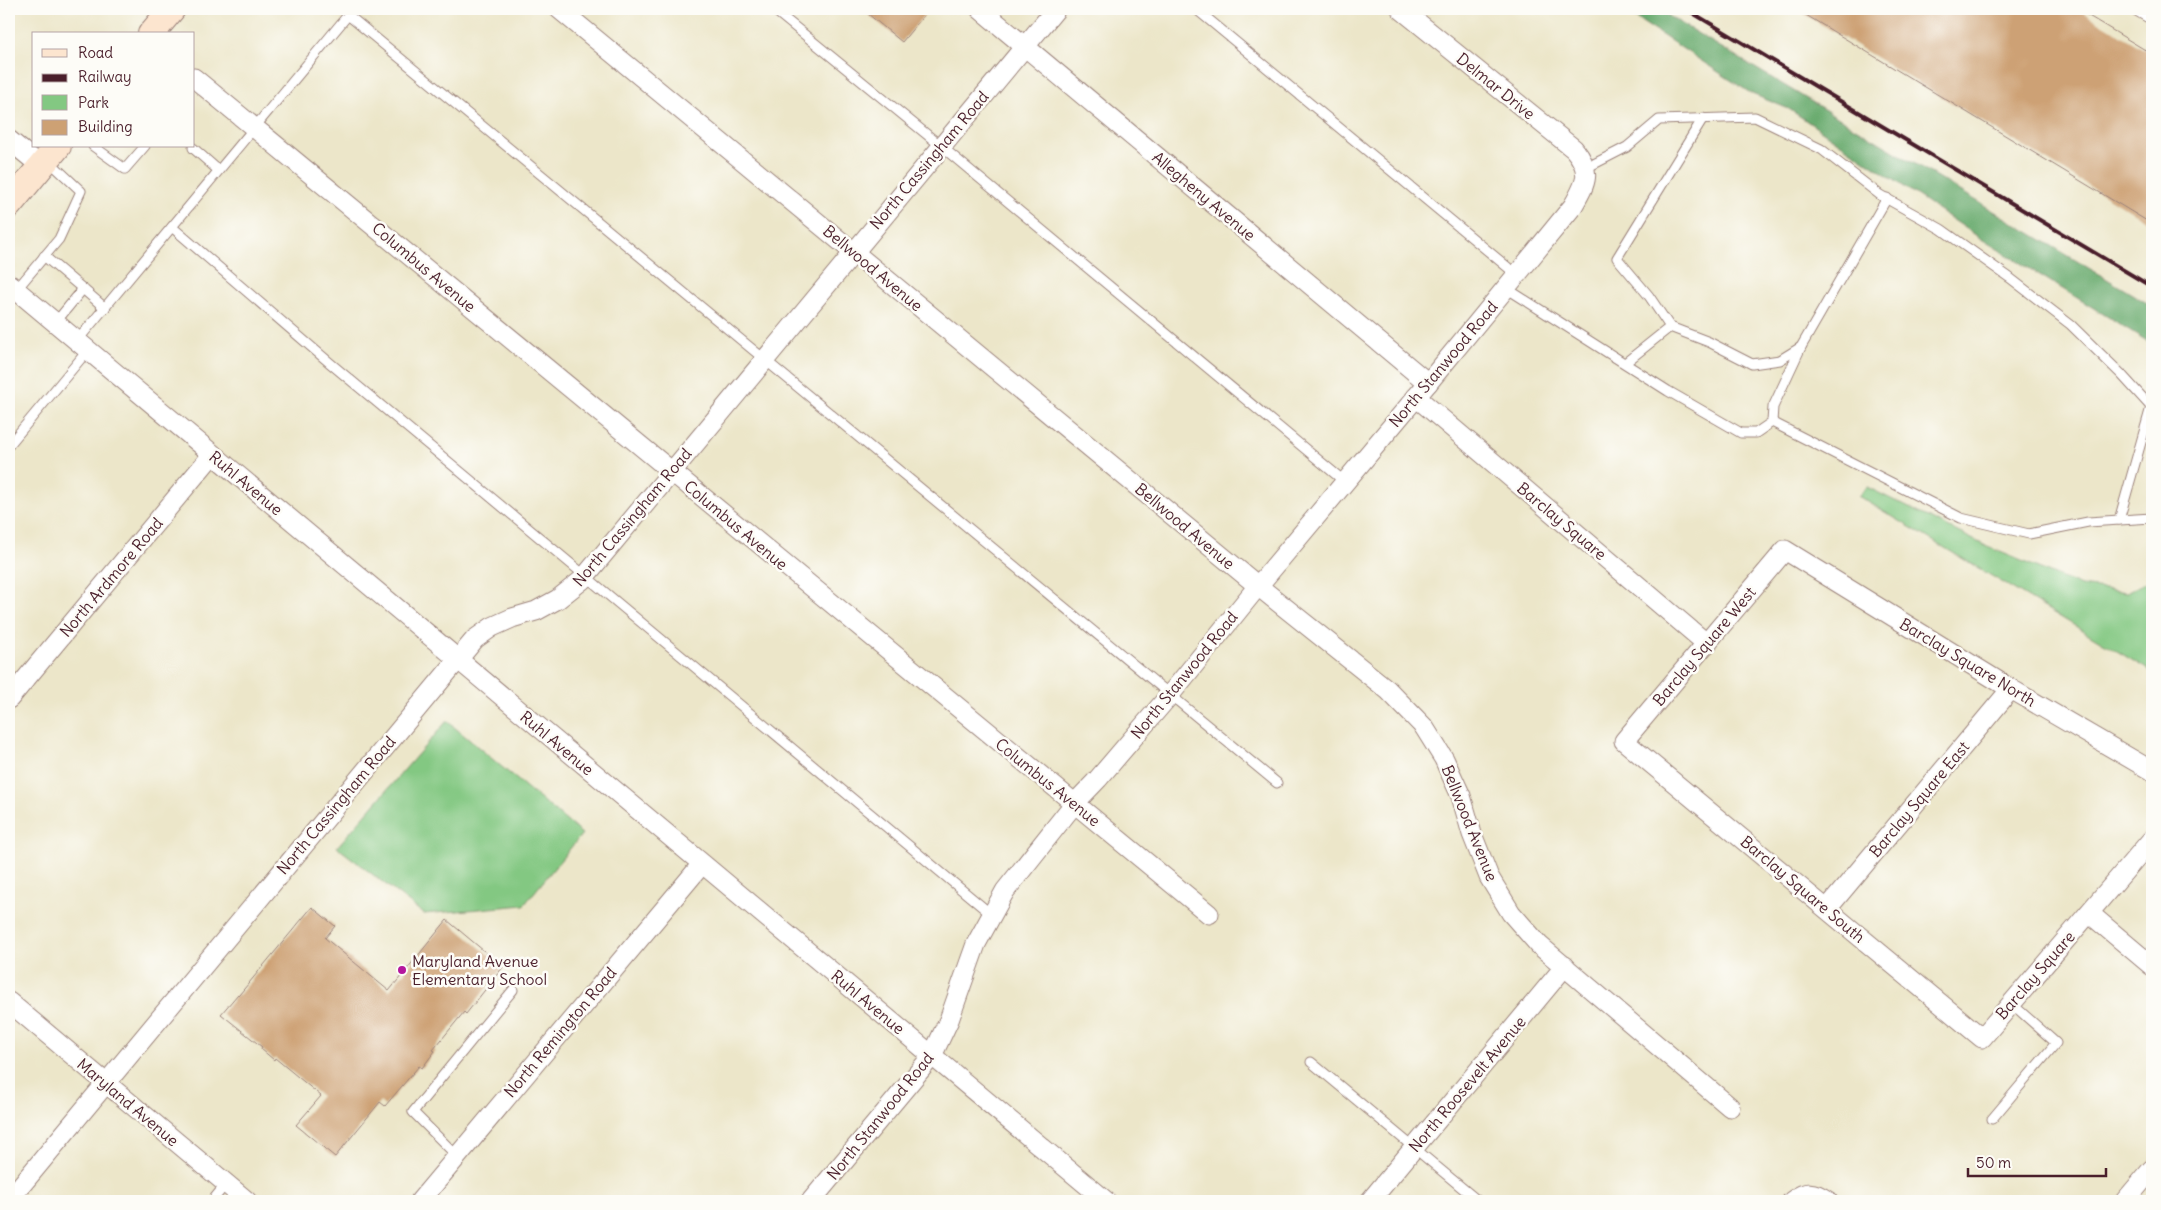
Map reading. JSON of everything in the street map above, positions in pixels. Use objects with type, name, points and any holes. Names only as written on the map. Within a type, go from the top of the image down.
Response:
[{"type":"street","points":[[153,32],[172,9]]},
{"type":"street","name":"Bellwood Avenue","points":[[559,9],[1258,586],[1388,690],[1424,727],[1444,760],[1461,796],[1472,834],[1489,877],[1511,913],[1539,945],[1730,1106]]},
{"type":"street","name":"Allegheny Avenue","points":[[980,9],[1428,383]]},
{"type":"street","name":"North Cassingham Road","points":[[9,1200],[457,659],[475,639],[492,627],[512,618],[536,611],[558,599],[574,588],[586,575],[1056,9]]},
{"type":"street","name":"Delmar Drive","points":[[1401,9],[1574,149],[1586,168]]},
{"type":"street","name":"Columbus Avenue","points":[[195,79],[1209,914]]},
{"type":"street","points":[[9,140],[49,157],[9,205]]},
{"type":"street","name":"North Stanwood Road","points":[[810,1201],[932,1056],[949,1020],[976,944],[1006,891],[1074,804],[1171,694],[1258,586],[1573,206],[1583,188],[1586,179],[1586,168]]},
{"type":"street","name":"Ruhl Avenue","points":[[12,287],[1106,1201]]},
{"type":"street","name":"Barclay Square","points":[[1416,397],[1707,644]]},
{"type":"street","name":"North Ardmore Road","points":[[9,699],[212,455]]},
{"type":"street","name":"Barclay Square West","points":[[1624,742],[1785,550]]},
{"type":"street","name":"Barclay Square North","points":[[1785,550],[2010,689],[2152,771]]},
{"type":"street","name":"Barclay Square East","points":[[1827,909],[2010,689]]},
{"type":"street","name":"Barclay Square South","points":[[1624,742],[1982,1038]]},
{"type":"street","name":"Barclay Square","points":[[1982,1038],[2152,839]]},
{"type":"street","name":"North Remington Road","points":[[420,1201],[702,864]]},
{"type":"street","points":[[2089,913],[2152,966]]},
{"type":"street","name":"North Roosevelt Avenue","points":[[1370,1201],[1565,966]]},
{"type":"street","name":"Maryland Avenue","points":[[9,1002],[247,1201]]},
{"type":"street","points":[[2125,1201],[2152,1169]]},
{"type":"street","points":[[1792,1201],[1809,1192],[1819,1195],[1828,1201]]},
{"type":"lane","points":[[773,9],[941,146],[1344,482]]},
{"type":"lane","points":[[1196,9],[1511,282],[1625,364],[1741,433],[1756,433],[1772,422]]},
{"type":"lane","points":[[2133,9],[2152,20]]},
{"type":"lane","points":[[9,445],[82,346],[105,308],[350,12],[763,360],[1277,783]]},
{"type":"lane","points":[[1586,168],[1628,147],[1659,120],[1755,117],[1821,149],[1887,198],[1941,229],[2071,324],[2152,408],[2119,520]]},
{"type":"lane","points":[[1703,118],[1617,258],[1649,296],[1670,328],[1708,342],[1752,364],[1780,360],[1801,347]]},
{"type":"lane","points":[[96,148],[125,169],[143,148]]},
{"type":"lane","points":[[192,148],[218,170]]},
{"type":"lane","points":[[12,287],[59,239],[81,191],[49,157]]},
{"type":"lane","points":[[1772,422],[1773,408],[1801,347],[1887,198]]},
{"type":"lane","points":[[172,227],[330,363],[993,915]]},
{"type":"lane","points":[[44,256],[105,308]]},
{"type":"lane","points":[[55,322],[83,289]]},
{"type":"lane","points":[[1625,364],[1670,328]]},
{"type":"lane","points":[[1772,422],[1962,518],[2029,534],[2088,522],[2152,518]]},
{"type":"lane","points":[[457,1156],[413,1112],[513,990]]},
{"type":"lane","points":[[1992,1119],[2056,1043],[2011,1003]]},
{"type":"lane","points":[[1311,1062],[1478,1201]]},
{"type":"lane","points":[[212,1201],[226,1184]]},
{"type":"green space","points":[[1622,9],[1657,9],[2152,306],[2152,344],[1983,240],[1789,109],[1752,94]]},
{"type":"green space","points":[[1867,487],[1986,546],[2081,586],[2127,592],[2152,579],[2152,672],[1858,496]]},
{"type":"green space","points":[[447,721],[582,834],[524,905],[424,914],[337,847]]},
{"type":"building","points":[[862,9],[929,9],[902,42]]},
{"type":"building","points":[[1796,9],[2077,9],[2152,54],[2152,224]]},
{"type":"building","points":[[312,907],[335,926],[325,938],[389,991],[447,920],[503,967],[466,1014],[464,1012],[433,1050],[435,1051],[422,1068],[419,1066],[385,1106],[380,1102],[335,1157],[296,1125],[321,1096],[275,1058],[274,1060],[261,1049],[262,1047],[221,1014]]},
{"type":"railway","points":[[1686,9],[2152,287]]},
{"type":"place","name":"Maryland Avenue Elementary School","points":[[402,970]]}]
